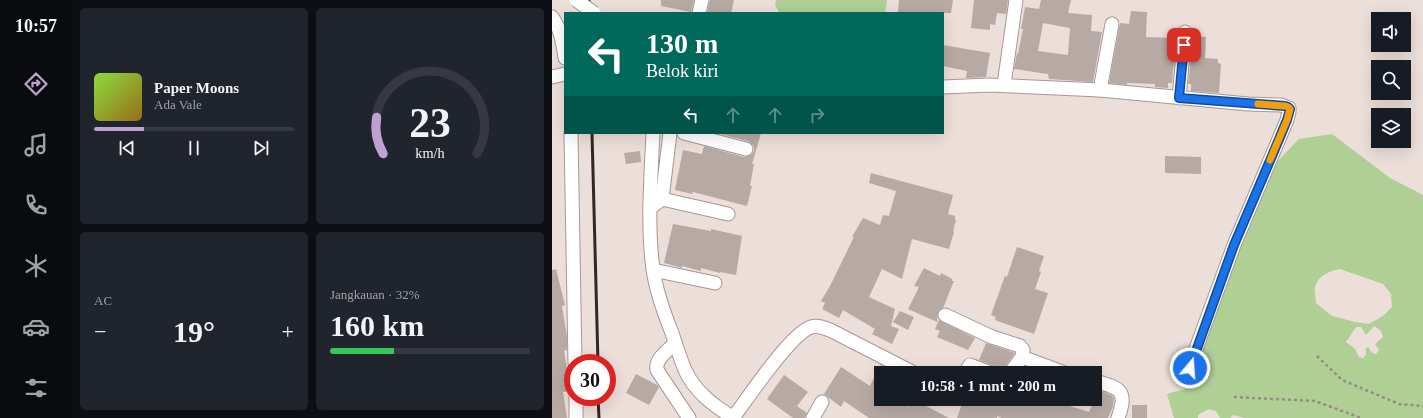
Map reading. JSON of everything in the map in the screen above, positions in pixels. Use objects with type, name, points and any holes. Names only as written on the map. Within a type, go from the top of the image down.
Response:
[{"type":"street","points":[[576,0],[593,12]]},
{"type":"street","points":[[699,12],[702,0]]},
{"type":"street","points":[[1004,85],[1016,0]]},
{"type":"street","points":[[552,18],[557,25],[562,39],[564,52]]},
{"type":"street","points":[[1100,90],[1112,24]]},
{"type":"street","points":[[1179,98],[1185,32]]},
{"type":"street","points":[[552,77],[564,74]]},
{"type":"street","points":[[944,87],[990,84],[1100,90],[1285,106],[1290,109],[1287,120],[1234,245],[1197,346],[1187,378]]},
{"type":"street","points":[[571,134],[575,354]]},
{"type":"street","points":[[653,134],[650,208],[653,270],[663,309],[685,370],[691,380],[715,407],[734,418],[791,342],[812,327],[832,331],[900,366]]},
{"type":"street","points":[[650,208],[662,199],[670,134]]},
{"type":"street","points":[[688,134],[746,149]]},
{"type":"street","points":[[662,199],[728,214]]},
{"type":"street","points":[[653,270],[715,283]]},
{"type":"street","points":[[944,315],[992,337],[1020,346],[1023,350],[1022,357],[1015,366]]},
{"type":"street","points":[[675,344],[659,359],[656,365],[657,370],[689,418]]},
{"type":"street","points":[[1022,357],[1046,366]]},
{"type":"street","points":[[1102,383],[1116,387],[1120,391],[1123,398],[1118,418]]},
{"type":"street","points":[[813,418],[822,402]]},
{"type":"street","points":[[576,406],[576,418]]},
{"type":"path","points":[[1317,356],[1342,380],[1399,404],[1423,406]]},
{"type":"path","points":[[1234,397],[1315,401],[1361,418]]},
{"type":"green space","points":[[776,0],[887,0],[885,12],[779,12],[775,6]]},
{"type":"green space","points":[[1332,134],[1390,178],[1423,195],[1423,418],[1245,418],[1233,415],[1231,418],[1220,418],[1216,411],[1209,409],[1198,415],[1198,418],[1174,418],[1167,394],[1189,388],[1223,287],[1269,170],[1299,139]],"holes":[[[1340,269],[1383,284],[1391,294],[1392,307],[1383,316],[1369,324],[1332,316],[1316,303],[1315,287],[1319,279],[1328,272]],[[1374,326],[1381,331],[1383,337],[1375,344],[1379,350],[1376,354],[1371,352],[1368,347],[1366,348],[1366,355],[1363,358],[1359,357],[1355,349],[1346,342],[1356,327],[1361,327],[1366,335]]]},
{"type":"building","points":[[661,0],[694,0],[691,12],[661,6]]},
{"type":"building","points":[[710,0],[734,0],[731,12],[707,12]]},
{"type":"building","points":[[899,0],[953,0],[951,13],[898,12]]},
{"type":"building","points":[[974,0],[1008,0],[1006,14],[997,13],[995,25],[990,24],[990,30],[971,28]]},
{"type":"building","points":[[1041,0],[1071,0],[1068,13],[1092,15],[1091,31],[1102,32],[1093,82],[1049,79],[1048,74],[1014,69],[1023,29],[1021,29],[1025,7],[1039,9]],"holes":[[[1043,23],[1070,28],[1068,55],[1038,51]]]},
{"type":"building","points":[[1131,11],[1147,12],[1146,37],[1176,38],[1172,83],[1168,83],[1168,88],[1155,87],[1155,84],[1127,83],[1127,85],[1109,83],[1120,23],[1129,24]]},
{"type":"building","points":[[1194,36],[1206,37],[1205,58],[1218,59],[1218,63],[1221,64],[1219,93],[1191,91],[1191,84],[1188,84]]},
{"type":"building","points":[[944,45],[990,53],[986,77],[966,78],[967,71],[944,66]]},
{"type":"building","points":[[720,134],[761,134],[752,164],[754,164],[750,186],[752,186],[747,206],[693,192],[692,194],[675,190],[683,150],[702,154],[704,146],[744,157],[751,155],[754,151],[754,146],[748,141]]},
{"type":"building","points":[[640,151],[641,162],[626,164],[624,153]]},
{"type":"building","points":[[1165,156],[1201,157],[1201,174],[1165,173]]},
{"type":"building","points":[[871,173],[953,195],[948,214],[955,216],[956,220],[949,249],[912,239],[902,279],[882,269],[869,297],[895,309],[891,326],[899,329],[892,344],[872,334],[875,329],[843,310],[839,318],[822,309],[825,303],[821,301],[830,286],[854,237],[852,237],[863,218],[880,225],[883,215],[889,216],[896,191],[869,183]]},
{"type":"building","points":[[673,224],[711,231],[711,229],[742,236],[736,275],[701,268],[701,271],[682,266],[682,268],[664,263]]},
{"type":"building","points":[[1017,247],[1044,256],[1039,271],[1041,272],[1035,289],[1048,293],[1034,334],[995,320],[996,317],[991,315],[1005,276],[1007,277]]},
{"type":"building","points":[[924,268],[940,276],[941,273],[954,281],[943,308],[938,312],[937,322],[908,309],[919,287],[914,286]]},
{"type":"building","points":[[556,269],[565,305],[562,306],[567,337],[567,350],[564,351],[563,392],[567,418],[552,418],[552,270]]},
{"type":"building","points":[[900,311],[914,317],[908,330],[893,322]]},
{"type":"building","points":[[939,320],[975,338],[968,350],[937,337],[940,331],[935,329]]},
{"type":"building","points":[[986,343],[1015,353],[1005,366],[994,366],[979,360]]},
{"type":"building","points":[[841,367],[870,386],[874,378],[874,406],[926,406],[949,418],[869,418],[844,401],[841,407],[824,394]]},
{"type":"building","points":[[636,374],[659,387],[649,405],[626,393]]},
{"type":"building","points":[[784,375],[808,392],[797,406],[807,413],[805,418],[793,418],[767,399]]},
{"type":"building","points":[[1102,391],[1114,398],[1113,407],[1108,418],[1002,418],[997,416],[997,418],[957,418],[961,406],[1070,406],[1089,412],[1092,406],[1102,406]]},
{"type":"building","points":[[1132,405],[1147,405],[1147,418],[1132,418]]},
{"type":"railway","points":[[589,0],[589,12]]},
{"type":"railway","points":[[592,134],[598,354]]},
{"type":"railway","points":[[598,406],[599,418]]},
{"type":"slow traffic","points":[[1258,104],[1285,106],[1290,109],[1287,120],[1270,160]]},
{"type":"route","points":[[1184,45],[1179,98],[1285,106],[1290,109],[1287,120],[1234,245],[1190,368]]}]
